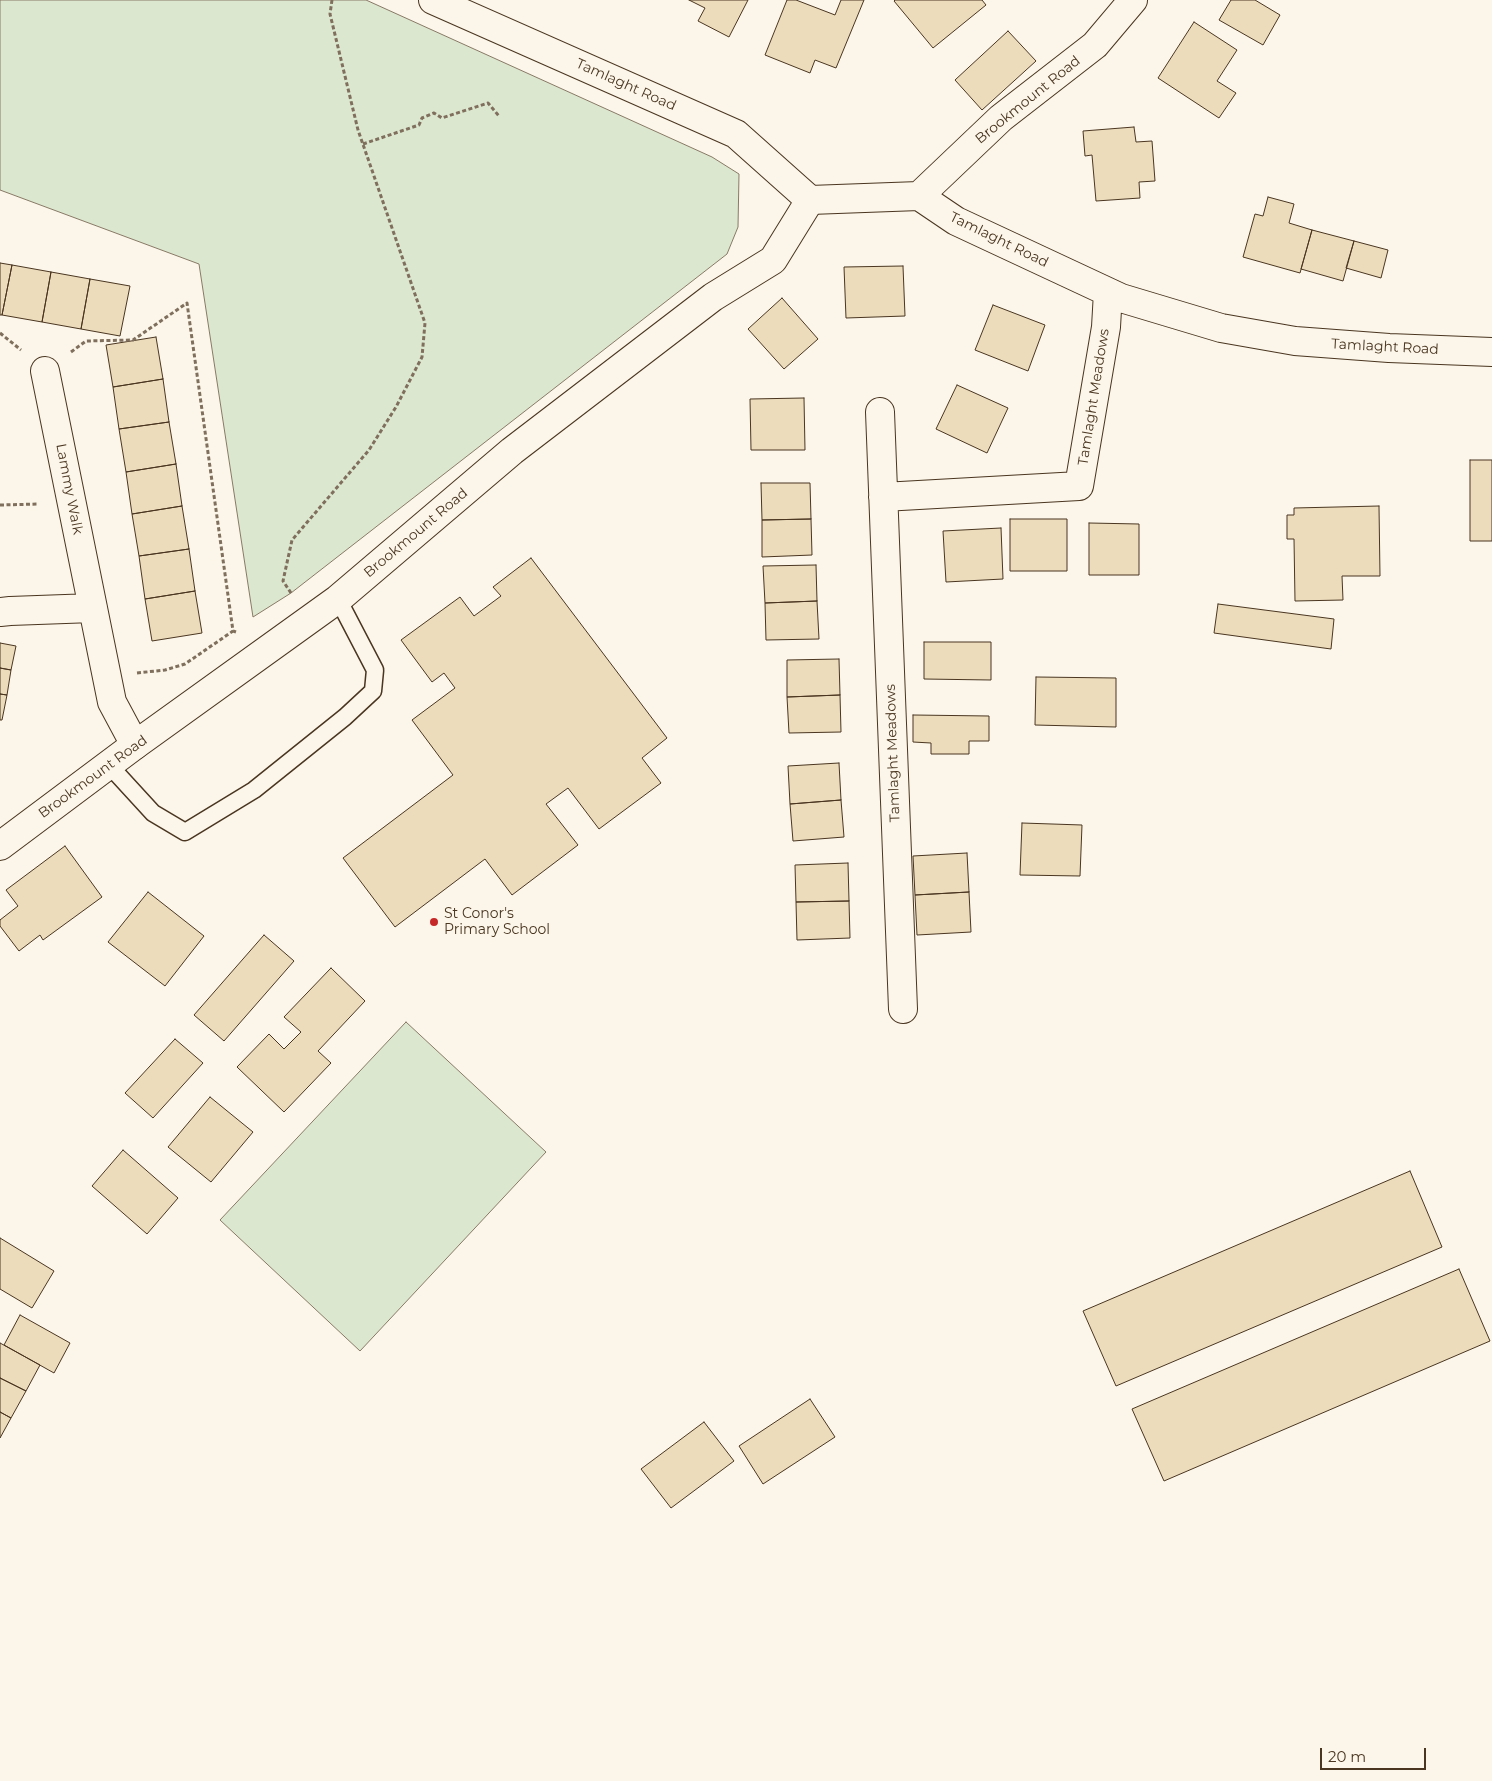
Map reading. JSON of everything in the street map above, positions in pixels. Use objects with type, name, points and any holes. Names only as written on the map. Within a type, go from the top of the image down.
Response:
[{"type":"street","name":"Tamlaght Road","points":[[433,0],[736,134],[810,200]]},
{"type":"street","name":"Brookmount Road","points":[[919,196],[1001,118],[1095,45],[1133,0]]},
{"type":"street","name":"Tamlaght Road","points":[[919,196],[956,221],[1121,298],[1221,328],[1295,341],[1389,348],[1492,352]]},
{"type":"street","points":[[810,200],[919,196]]},
{"type":"street","name":"Brookmount Road","points":[[0,846],[338,599],[512,451],[713,297],[773,260],[810,200]]},
{"type":"street","name":"Tamlaght Meadows","points":[[883,497],[1079,486],[1106,327],[1108,292]]},
{"type":"street","name":"Lammy Walk","points":[[46,371],[112,702],[136,745]]},
{"type":"street","name":"Tamlaght Meadows","points":[[880,412],[903,1009]]},
{"type":"street","points":[[0,612],[93,608]]},
{"type":"lane","points":[[109,765],[153,814],[185,832],[254,790],[373,691],[376,670],[338,599]]},
{"type":"path","points":[[314,617],[291,593],[283,581],[292,540],[369,450],[396,407],[422,358],[425,323],[358,130],[330,14],[332,0]]},
{"type":"path","points":[[363,144],[419,126],[422,118],[434,113],[442,118],[488,103],[499,116]]},
{"type":"path","points":[[46,371],[86,341],[133,340],[188,303],[233,630]]},
{"type":"path","points":[[0,505],[72,504]]},
{"type":"path","points":[[233,630],[270,648]]},
{"type":"path","points":[[107,676],[165,670],[185,664],[233,630]]},
{"type":"green space","points":[[0,0],[366,0],[712,157],[739,174],[738,227],[727,254],[291,593],[253,617],[199,264],[0,190]]},
{"type":"green space","points":[[406,1022],[546,1152],[360,1351],[220,1220]]},
{"type":"building","points":[[689,0],[748,0],[729,37],[698,21],[705,8]]},
{"type":"building","points":[[787,0],[796,0],[835,15],[841,0],[864,0],[836,68],[815,60],[810,73],[765,55]]},
{"type":"building","points":[[895,0],[982,0],[986,5],[933,48]]},
{"type":"building","points":[[1231,0],[1255,0],[1280,15],[1263,45],[1219,20]]},
{"type":"building","points":[[1194,22],[1237,50],[1217,81],[1236,93],[1219,118],[1158,78]]},
{"type":"building","points":[[1008,31],[1036,61],[982,110],[955,80]]},
{"type":"building","points":[[1134,127],[1136,142],[1152,141],[1155,181],[1139,182],[1140,198],[1096,201],[1092,155],[1085,156],[1083,131]]},
{"type":"building","points":[[1268,197],[1294,204],[1289,223],[1312,230],[1300,273],[1243,257],[1255,214],[1263,216]]},
{"type":"building","points":[[1312,230],[1354,241],[1343,281],[1301,269]]},
{"type":"building","points":[[1354,241],[1388,250],[1381,278],[1346,268]]},
{"type":"building","points":[[0,263],[12,265],[2,315],[0,315]]},
{"type":"building","points":[[12,265],[51,272],[42,322],[2,315]]},
{"type":"building","points":[[903,266],[905,316],[846,318],[844,267]]},
{"type":"building","points":[[51,272],[90,279],[81,329],[42,322]]},
{"type":"building","points":[[90,279],[130,286],[120,336],[81,329]]},
{"type":"building","points":[[782,298],[818,339],[784,369],[748,329]]},
{"type":"building","points":[[993,305],[1045,325],[1028,371],[975,350]]},
{"type":"building","points":[[156,337],[163,379],[113,387],[106,345]]},
{"type":"building","points":[[163,379],[169,422],[119,429],[113,387]]},
{"type":"building","points":[[957,385],[1008,408],[987,453],[936,429]]},
{"type":"building","points":[[804,398],[805,450],[751,450],[750,399]]},
{"type":"building","points":[[169,422],[176,464],[126,472],[119,429]]},
{"type":"building","points":[[1470,460],[1492,460],[1492,541],[1470,541]]},
{"type":"building","points":[[176,464],[182,506],[132,514],[126,472]]},
{"type":"building","points":[[761,483],[810,483],[811,519],[762,520]]},
{"type":"building","points":[[182,506],[189,549],[139,556],[132,514]]},
{"type":"building","points":[[1379,506],[1380,576],[1342,576],[1343,600],[1295,601],[1294,539],[1287,539],[1287,515],[1294,515],[1294,508]]},
{"type":"building","points":[[811,519],[812,555],[762,557],[762,520]]},
{"type":"building","points":[[1010,519],[1067,519],[1067,571],[1010,571]]},
{"type":"building","points":[[1089,523],[1139,524],[1139,575],[1089,575]]},
{"type":"building","points":[[1001,528],[1003,579],[946,582],[943,531]]},
{"type":"building","points":[[189,549],[195,591],[145,599],[139,556]]},
{"type":"building","points":[[531,558],[667,738],[642,758],[661,783],[599,829],[568,788],[546,804],[578,845],[512,895],[485,859],[395,927],[343,858],[453,775],[412,720],[455,688],[444,673],[432,682],[401,640],[460,597],[474,616],[501,596],[493,587]]},
{"type":"building","points":[[816,565],[817,601],[765,603],[763,566]]},
{"type":"building","points":[[195,591],[202,633],[152,641],[145,599]]},
{"type":"building","points":[[817,601],[819,639],[766,640],[765,603]]},
{"type":"building","points":[[1218,604],[1334,619],[1331,649],[1214,633]]},
{"type":"building","points":[[924,642],[991,642],[991,680],[924,679]]},
{"type":"building","points":[[0,643],[16,646],[11,670],[0,668]]},
{"type":"building","points":[[839,659],[840,695],[787,697],[787,660]]},
{"type":"building","points":[[0,668],[11,670],[7,695],[0,694]]},
{"type":"building","points":[[1036,677],[1116,678],[1116,727],[1035,725]]},
{"type":"building","points":[[0,694],[7,695],[2,720],[0,720]]},
{"type":"building","points":[[840,695],[841,732],[789,733],[787,697]]},
{"type":"building","points":[[913,715],[989,716],[989,741],[969,741],[969,754],[931,754],[931,743],[913,742]]},
{"type":"building","points":[[839,763],[841,800],[790,804],[788,766]]},
{"type":"building","points":[[841,800],[844,837],[793,841],[790,804]]},
{"type":"building","points":[[1022,823],[1082,825],[1080,876],[1020,875]]},
{"type":"building","points":[[65,846],[102,897],[43,940],[40,935],[19,951],[0,926],[0,920],[18,906],[6,890]]},
{"type":"building","points":[[967,853],[969,892],[915,895],[913,856]]},
{"type":"building","points":[[848,863],[849,901],[796,902],[795,865]]},
{"type":"building","points":[[148,892],[204,936],[165,986],[108,942]]},
{"type":"building","points":[[969,892],[971,932],[917,935],[915,895]]},
{"type":"building","points":[[849,901],[850,938],[797,940],[796,902]]},
{"type":"building","points":[[264,935],[294,961],[224,1041],[194,1015]]},
{"type":"building","points":[[331,968],[365,1001],[318,1051],[331,1063],[284,1112],[237,1067],[269,1034],[284,1049],[301,1032],[284,1017]]},
{"type":"building","points":[[175,1039],[203,1063],[153,1118],[125,1093]]},
{"type":"building","points":[[210,1097],[253,1132],[211,1182],[168,1147]]},
{"type":"building","points":[[123,1150],[178,1198],[147,1234],[92,1186]]},
{"type":"building","points":[[1410,1171],[1442,1247],[1116,1386],[1083,1311]]},
{"type":"building","points":[[0,1238],[54,1271],[32,1308],[0,1289]]},
{"type":"building","points":[[1459,1269],[1490,1341],[1164,1481],[1132,1409]]},
{"type":"building","points":[[20,1315],[70,1343],[54,1373],[4,1345]]},
{"type":"building","points":[[0,1343],[40,1365],[26,1391],[0,1378]]},
{"type":"building","points":[[0,1378],[26,1391],[11,1418],[0,1412]]},
{"type":"building","points":[[810,1399],[835,1437],[763,1484],[739,1446]]},
{"type":"building","points":[[0,1412],[11,1418],[0,1438]]},
{"type":"building","points":[[704,1422],[734,1461],[671,1508],[641,1469]]},
{"type":"place","name":"St Conor's Primary School","points":[[434,922]]}]
